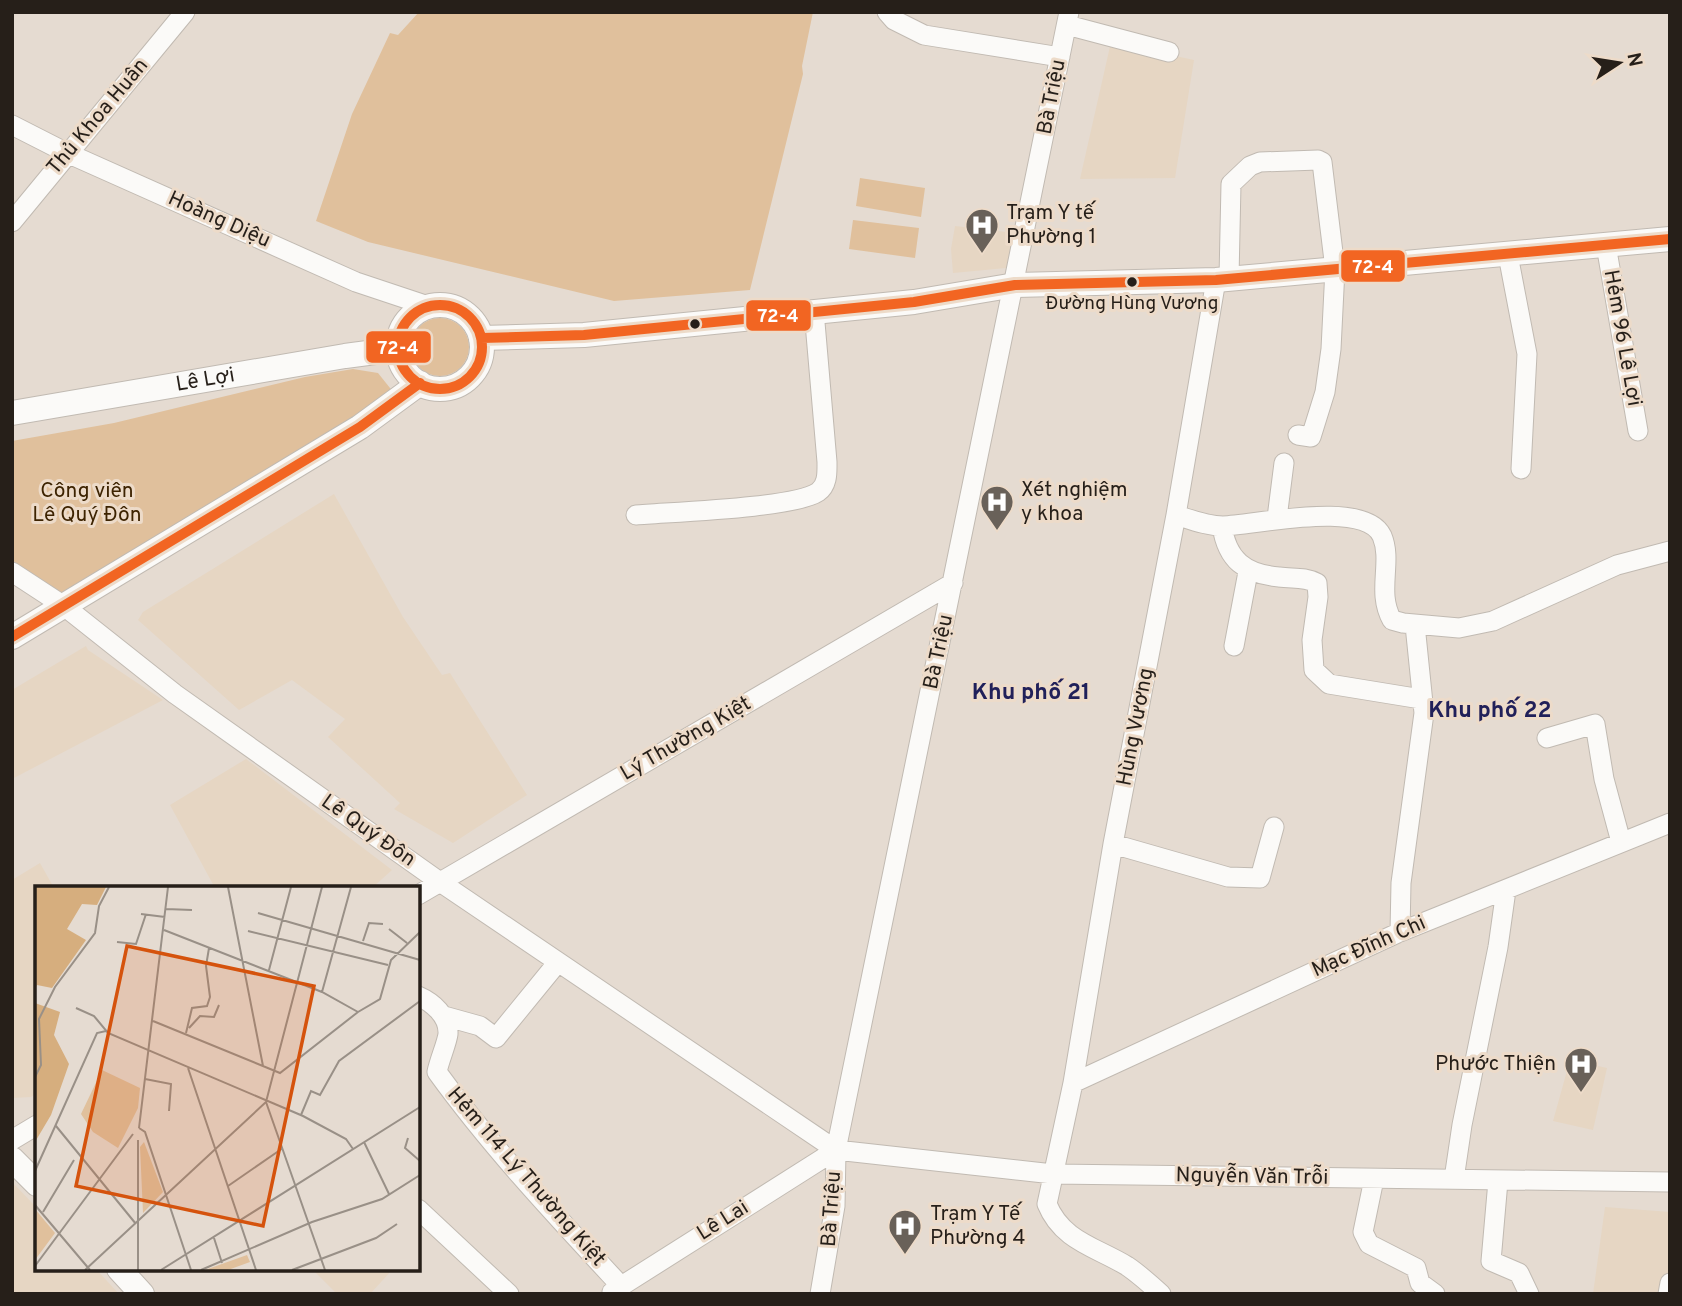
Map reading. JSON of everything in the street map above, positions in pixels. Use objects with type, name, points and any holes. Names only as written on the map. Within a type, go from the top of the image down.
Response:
[{"type":"main road","points":[[481,338],[584,335],[914,302],[1015,285],[1222,279],[1670,239]]},
{"type":"main road","points":[[428,306],[456,308],[476,325],[481,338],[482,352],[478,365],[460,384],[447,389],[420,383],[409,375],[401,363],[398,349],[406,322],[428,306]]},
{"type":"main road","name":"Lê Lợi","points":[[12,413],[398,349]]},
{"type":"main road","points":[[12,637],[359,427],[420,383]]},
{"type":"main road","points":[[12,1159],[35,1182]]},
{"type":"main road","points":[[120,1271],[142,1294]]},
{"type":"street","name":"Thủ Khoa Huân","points":[[12,222],[185,12]]},
{"type":"street","points":[[887,12],[894,20],[924,35],[1060,57]]},
{"type":"street","points":[[1068,19],[1169,52]]},
{"type":"street","name":"Bà Triệu","points":[[820,1294],[835,1206],[836,1150],[1068,19]]},
{"type":"street","name":"Hoàng Diệu","points":[[12,125],[67,153],[356,282],[428,306]]},
{"type":"street","name":"Hùng Vương","points":[[1161,1294],[1128,1267],[1062,1230],[1047,1204],[1073,1083],[1113,844],[1222,279],[1231,184],[1250,166],[1260,162],[1318,160],[1324,167],[1335,269]]},
{"type":"street","name":"Hẻm 96 Lê Lợi","points":[[1606,245],[1638,431]]},
{"type":"street","points":[[1508,254],[1527,355],[1521,469]]},
{"type":"street","points":[[1298,435],[1311,437],[1325,392],[1331,349],[1335,269]]},
{"type":"street","points":[[636,515],[791,500],[819,492],[824,485],[827,462],[814,311]]},
{"type":"street","points":[[1277,518],[1284,463]]},
{"type":"street","points":[[1176,515],[1206,525],[1222,526],[1277,518],[1330,516],[1360,520],[1375,526],[1382,537],[1384,549],[1386,610],[1392,620],[1415,625],[1459,628],[1493,621],[1617,565],[1670,551]]},
{"type":"street","points":[[1222,526],[1224,540],[1231,554],[1248,572],[1308,578],[1317,583],[1318,597],[1312,640],[1314,670],[1329,684],[1421,699]]},
{"type":"street","name":"Lê Quý Đôn","points":[[12,572],[64,606],[175,695],[440,882],[836,1150]]},
{"type":"street","points":[[1234,646],[1248,572]]},
{"type":"street","name":"Lý Thường Kiệt","points":[[420,894],[953,583]]},
{"type":"street","points":[[1400,932],[1401,883],[1424,713],[1415,625]]},
{"type":"street","points":[[1547,737],[1595,724],[1604,779],[1621,842]]},
{"type":"street","name":"Mạc Đĩnh Chi","points":[[1073,1083],[1400,932],[1670,823]]},
{"type":"street","points":[[1113,844],[1228,877],[1260,878],[1274,827]]},
{"type":"street","points":[[1454,1179],[1462,1125],[1498,947],[1506,890]]},
{"type":"street","points":[[420,997],[429,1001],[443,1016],[480,1026],[496,1038],[558,962]]},
{"type":"street","name":"Hẻm 114 Lý Thường Kiệt","points":[[443,1016],[448,1033],[436,1072],[616,1290]]},
{"type":"street","points":[[12,1140],[35,1126]]},
{"type":"street","name":"Nguyễn Văn Trỗi","points":[[836,1150],[1053,1174],[1670,1182]]},
{"type":"street","name":"Lê Lai","points":[[616,1290],[836,1150]]},
{"type":"street","points":[[1374,1178],[1363,1232],[1369,1244],[1416,1268],[1420,1283],[1435,1294]]},
{"type":"street","points":[[1498,1181],[1491,1261],[1519,1273],[1529,1294]]},
{"type":"street","points":[[420,1211],[509,1294]]},
{"type":"street","points":[[1668,1294],[1670,1283]]},
{"type":"shaded area","points":[[1111,42],[1194,60],[1175,178],[1080,179]]},
{"type":"shaded area","name":"Trạm Y tế Phường 1","points":[[955,226],[1015,233],[1011,261],[1006,268],[953,273],[951,249]]},
{"type":"shaded area","points":[[334,494],[403,617],[442,675],[450,673],[527,795],[453,843],[394,809],[400,803],[328,737],[345,719],[292,680],[239,710],[138,620],[143,612]]},
{"type":"shaded area","points":[[86,646],[88,650],[163,700],[12,779],[12,690]]},
{"type":"shaded area","points":[[246,759],[392,870],[374,886],[214,886],[170,805]]},
{"type":"shaded area","points":[[40,863],[53,886],[35,886],[35,1094],[12,1098],[12,880]]},
{"type":"shaded area","name":"Phước Thiện","points":[[1570,1060],[1607,1068],[1593,1130],[1553,1121]]},
{"type":"shaded area","points":[[12,1182],[35,1206],[35,1271],[98,1271],[119,1294],[12,1294]]},
{"type":"shaded area","points":[[1605,1207],[1670,1212],[1670,1294],[1593,1294]]},
{"type":"shaded area","points":[[314,1271],[391,1271],[370,1294],[337,1294]]},
{"type":"green space","points":[[419,12],[813,12],[802,66],[803,74],[750,290],[614,301],[368,242],[316,221],[352,114],[390,33],[398,35]]},
{"type":"green space","points":[[860,178],[925,188],[921,217],[856,206]]},
{"type":"green space","points":[[853,220],[919,228],[915,258],[849,249]]},
{"type":"green space","points":[[440,318],[451,320],[464,331],[469,347],[467,358],[456,371],[440,376],[429,374],[416,363],[411,347],[413,336],[424,323]]},
{"type":"green space","name":"Công viên Lê Quý Đôn","points":[[353,369],[378,373],[394,393],[59,595],[12,560],[12,441],[114,423],[305,377]]},
{"type":"transit line","name":"72-4","points":[[481,338],[584,335],[914,302],[1015,285],[1216,280],[1670,239]]},
{"type":"transit line","name":"72-4","points":[[440,305],[463,312],[475,324],[482,347],[475,370],[463,382],[440,389],[417,382],[405,370],[398,347],[405,324],[417,312],[440,305]]},
{"type":"transit line","name":"72-4","points":[[12,637],[360,427],[420,383]]},
{"type":"place","name":"Trạm Y tế Phường 1","points":[[982,255]]},
{"type":"place","name":"Đường Hùng Vương","points":[[1132,282]]},
{"type":"place","name":"Xét nghiệm y khoa","points":[[997,532]]},
{"type":"place","name":"Phước Thiện","points":[[1581,1094]]},
{"type":"place","name":"Trạm Y Tế Phường 4","points":[[905,1256]]},
{"type":"district","name":"Khu phố 21","points":[[1031,693]]},
{"type":"district","name":"Khu phố 22","points":[[1490,711]]}]
